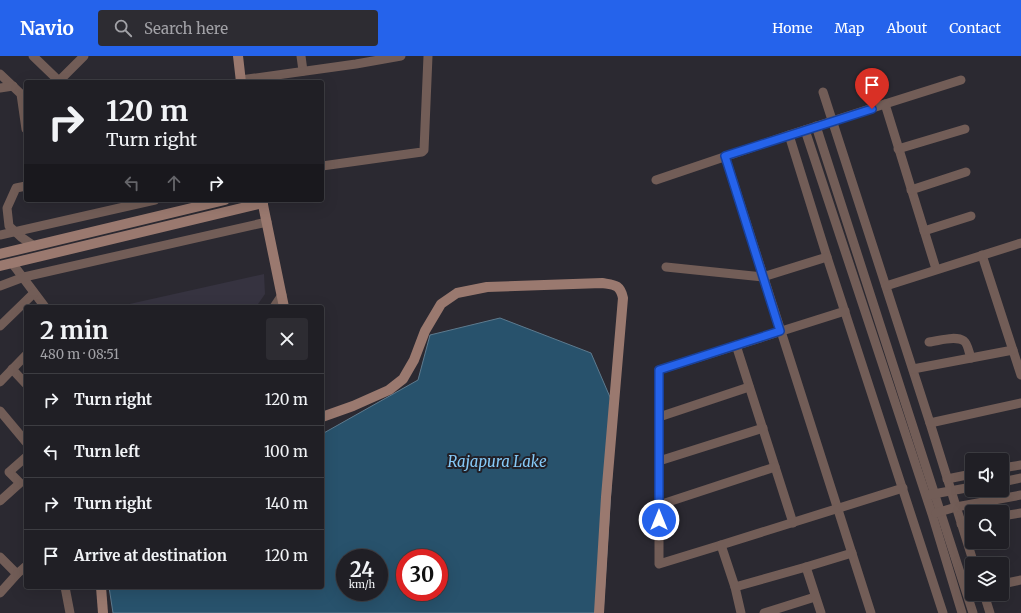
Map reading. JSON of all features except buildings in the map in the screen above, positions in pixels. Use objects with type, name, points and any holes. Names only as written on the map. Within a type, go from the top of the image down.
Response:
[{"type":"street","points":[[61,80],[84,56]]},
{"type":"street","points":[[238,56],[241,80]]},
{"type":"street","points":[[301,56],[303,71]]},
{"type":"street","points":[[247,80],[303,71],[356,60],[401,56]]},
{"type":"street","points":[[324,166],[422,152],[424,150],[428,56]]},
{"type":"street","points":[[36,57],[57,80]]},
{"type":"street","points":[[0,74],[21,94],[24,115]]},
{"type":"street","points":[[656,180],[789,134],[961,80]]},
{"type":"street","points":[[0,88],[13,86]]},
{"type":"street","points":[[823,92],[913,369],[972,557]]},
{"type":"street","points":[[885,104],[936,269]]},
{"type":"street","points":[[816,126],[936,513],[973,613]]},
{"type":"street","points":[[898,149],[965,129]]},
{"type":"street","points":[[804,130],[930,494]]},
{"type":"street","points":[[789,134],[827,257],[943,613]]},
{"type":"street","points":[[725,156],[871,613]]},
{"type":"street","points":[[911,190],[966,172]]},
{"type":"street","points":[[24,186],[16,188],[7,208],[9,226],[34,246]]},
{"type":"street","points":[[0,235],[146,202]]},
{"type":"street","points":[[0,254],[217,202]]},
{"type":"street","points":[[0,266],[258,202]]},
{"type":"street","points":[[262,202],[284,305]]},
{"type":"street","points":[[924,231],[971,216]]},
{"type":"street","points":[[0,286],[24,277],[267,222]]},
{"type":"street","points":[[886,286],[1021,242]]},
{"type":"street","points":[[982,255],[1021,375]]},
{"type":"street","points":[[666,267],[763,277],[827,257]]},
{"type":"street","points":[[12,263],[24,277],[43,305]]},
{"type":"street","points":[[324,416],[353,406],[389,390],[403,379],[414,360],[425,331],[441,304],[457,293],[487,287],[602,283],[616,285],[621,290],[623,298],[606,497],[599,613]]},
{"type":"street","points":[[0,326],[34,293]]},
{"type":"street","points":[[275,305],[282,296]]},
{"type":"street","points":[[845,311],[659,370],[659,564],[903,488]]},
{"type":"street","points":[[929,342],[955,338],[963,340],[971,358]]},
{"type":"street","points":[[736,345],[793,523]]},
{"type":"street","points":[[913,369],[1013,350]]},
{"type":"street","points":[[0,382],[24,357]]},
{"type":"street","points":[[12,369],[24,382]]},
{"type":"street","points":[[659,417],[749,387]]},
{"type":"street","points":[[930,423],[1021,403]]},
{"type":"street","points":[[0,411],[24,440]]},
{"type":"street","points":[[659,461],[762,428]]},
{"type":"street","points":[[0,501],[23,485],[9,472],[24,459]]},
{"type":"street","points":[[1009,467],[1021,464]]},
{"type":"street","points":[[659,505],[775,467]]},
{"type":"street","points":[[947,479],[965,475]]},
{"type":"street","points":[[1009,481],[1021,478]]},
{"type":"street","points":[[930,494],[965,488]]},
{"type":"street","points":[[936,513],[956,507],[1021,495]]},
{"type":"street","points":[[936,513],[962,613]]},
{"type":"street","points":[[1009,515],[1021,513]]},
{"type":"street","points":[[961,524],[965,523]]},
{"type":"street","points":[[721,545],[735,587],[741,613]]},
{"type":"street","points":[[735,587],[852,553]]},
{"type":"street","points":[[0,557],[17,574]]},
{"type":"street","points":[[806,567],[821,613]]},
{"type":"street","points":[[0,593],[24,568]]},
{"type":"street","points":[[1009,583],[1021,580]]},
{"type":"street","points":[[65,589],[70,613]]},
{"type":"street","points":[[101,589],[104,613]]},
{"type":"street","points":[[764,613],[816,597]]},
{"type":"street","points":[[986,601],[990,613]]},
{"type":"shaded area","points":[[264,274],[265,294],[257,305],[125,305]]},
{"type":"water","name":"Rajapura Lake","points":[[500,318],[591,353],[616,411],[603,613],[113,613],[109,589],[324,589],[324,433],[418,380],[430,335]]},
{"type":"route","points":[[659,520],[659,370],[780,331],[725,156],[789,134],[872,109]]}]
